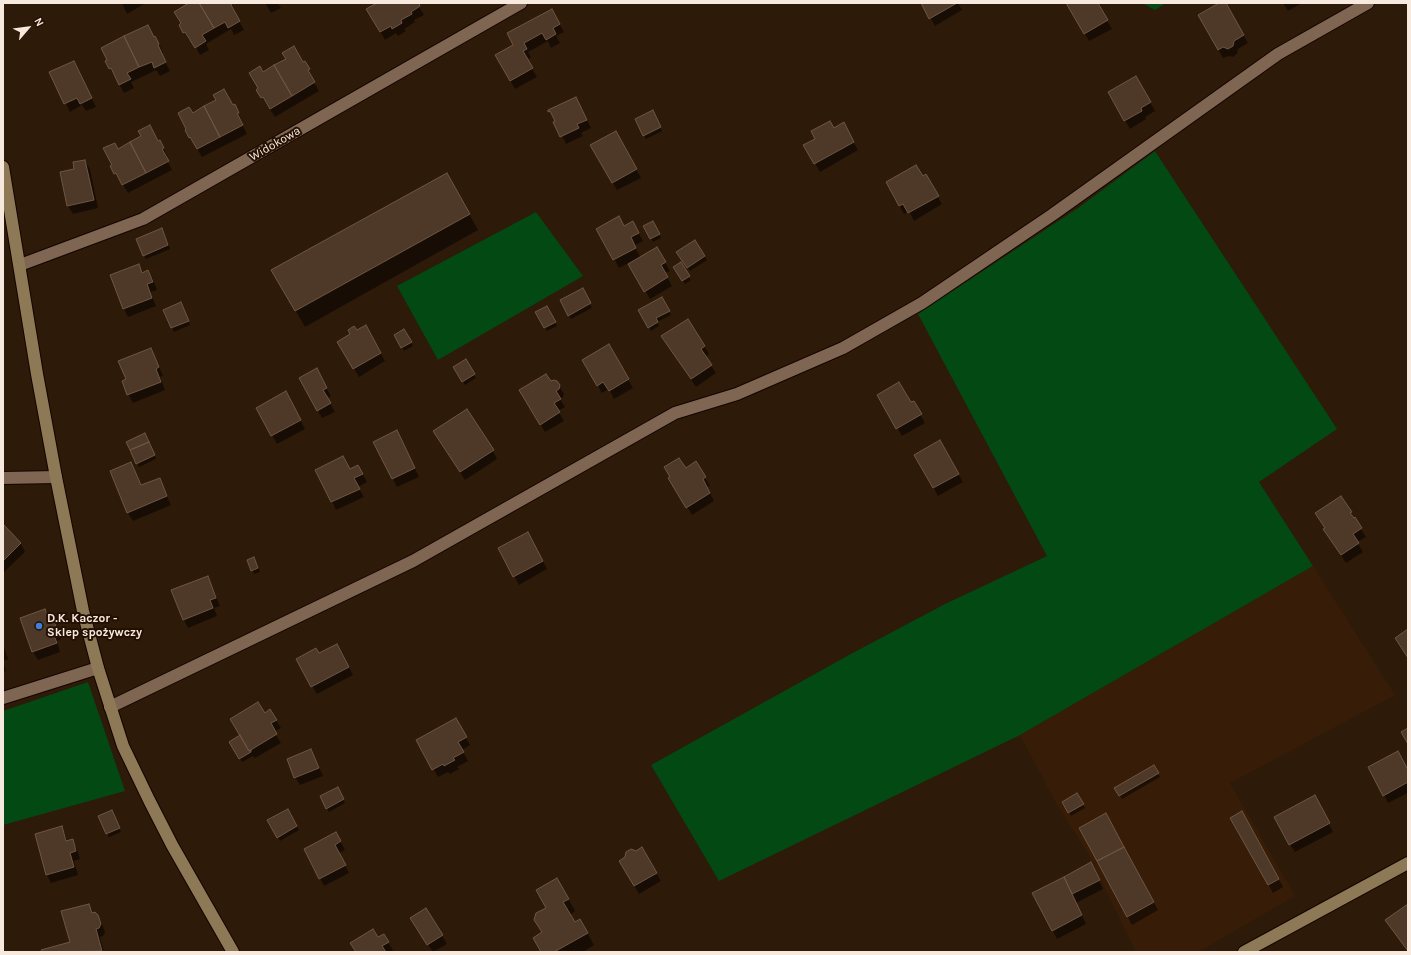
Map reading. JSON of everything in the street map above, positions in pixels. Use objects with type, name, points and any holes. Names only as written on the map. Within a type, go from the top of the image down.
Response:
[{"type":"street","name":"Widokowa","points":[[20,264],[142,219],[521,3]]},
{"type":"street","points":[[110,707],[413,561],[675,413],[737,394],[843,348],[922,303],[1033,229],[1278,54],[1368,3]]},
{"type":"street","points":[[3,167],[37,374],[56,477],[83,611],[98,668],[123,746],[176,852],[233,952]]},
{"type":"street","points":[[3,478],[56,477]]},
{"type":"street","points":[[3,698],[98,668]]},
{"type":"street","points":[[1244,952],[1408,863]]},
{"type":"shaded area","points":[[1313,566],[1395,695],[1230,783],[1295,896],[1198,952],[1136,952],[1087,852],[1055,801],[1020,735]]},
{"type":"green space","points":[[1142,3],[1166,3],[1155,10]]},
{"type":"green space","points":[[1155,151],[1337,429],[1259,482],[1313,566],[1020,735],[719,881],[651,765],[849,655],[945,604],[1047,556],[918,314],[1078,208]]},
{"type":"green space","points":[[536,212],[583,276],[438,360],[397,286]]},
{"type":"green space","points":[[88,682],[125,791],[3,825],[3,711]]},
{"type":"building","points":[[189,3],[199,3],[214,28],[202,35],[206,41],[195,48],[185,32],[183,33],[179,25],[181,23],[174,12]]},
{"type":"building","points":[[199,3],[232,3],[231,5],[240,21],[228,28],[225,22],[214,28]]},
{"type":"building","points":[[377,3],[419,3],[420,6],[411,12],[412,14],[401,20],[402,23],[392,29],[391,26],[380,32],[366,9]]},
{"type":"building","points":[[921,3],[957,3],[929,19]]},
{"type":"building","points":[[1066,3],[1098,3],[1108,20],[1084,34]]},
{"type":"building","points":[[1219,3],[1226,3],[1244,35],[1234,41],[1233,46],[1228,49],[1223,47],[1218,50],[1198,15]]},
{"type":"building","points":[[552,9],[560,24],[553,28],[556,34],[546,40],[542,33],[524,43],[527,49],[523,51],[533,68],[510,81],[495,55],[513,45],[507,33]]},
{"type":"building","points":[[148,25],[159,44],[158,45],[166,62],[154,68],[152,62],[139,67],[124,36]]},
{"type":"building","points":[[124,36],[139,67],[127,73],[131,79],[119,85],[111,68],[109,69],[105,61],[107,60],[101,48]]},
{"type":"building","points":[[294,46],[303,62],[305,61],[310,69],[308,70],[315,82],[292,96],[274,65],[286,59],[282,53]]},
{"type":"building","points":[[74,61],[92,98],[80,104],[77,98],[64,104],[49,72]]},
{"type":"building","points":[[274,65],[292,96],[270,109],[263,97],[261,98],[256,90],[258,88],[249,73],[260,66],[263,72]]},
{"type":"building","points":[[1136,76],[1151,102],[1141,108],[1142,111],[1124,121],[1108,92]]},
{"type":"building","points":[[224,89],[233,105],[235,104],[239,113],[237,113],[243,125],[220,137],[204,106],[216,100],[213,95]]},
{"type":"building","points":[[576,97],[587,120],[577,124],[579,128],[560,137],[553,122],[555,121],[548,110]]},
{"type":"building","points":[[204,106],[220,137],[197,149],[190,137],[189,138],[178,113],[189,107],[193,113]]},
{"type":"building","points":[[653,110],[661,127],[643,136],[635,119]]},
{"type":"building","points":[[830,121],[834,128],[844,122],[854,142],[814,164],[803,145],[815,139],[811,131]]},
{"type":"building","points":[[150,125],[158,141],[160,140],[164,148],[162,149],[169,161],[146,173],[130,142],[141,136],[138,131]]},
{"type":"building","points":[[616,131],[637,169],[612,183],[590,145]]},
{"type":"building","points":[[130,142],[146,173],[122,185],[116,173],[114,174],[110,166],[112,165],[103,148],[115,143],[118,149]]},
{"type":"building","points":[[85,160],[94,200],[67,206],[60,172],[74,169],[73,162]]},
{"type":"building","points":[[916,165],[923,176],[926,174],[939,196],[908,213],[903,204],[899,206],[886,182]]},
{"type":"building","points":[[447,173],[470,214],[295,311],[271,270]]},
{"type":"building","points":[[619,216],[624,226],[633,221],[639,233],[631,237],[636,248],[613,260],[596,229]]},
{"type":"building","points":[[653,221],[660,234],[650,239],[643,226]]},
{"type":"building","points":[[162,228],[168,245],[143,256],[136,239]]},
{"type":"building","points":[[695,240],[705,256],[687,268],[676,252]]},
{"type":"building","points":[[657,247],[666,262],[661,265],[668,277],[644,292],[628,264]]},
{"type":"building","points":[[681,262],[690,276],[682,281],[673,267]]},
{"type":"building","points":[[139,264],[142,273],[148,270],[153,282],[147,284],[152,298],[123,309],[110,275]]},
{"type":"building","points":[[583,288],[591,303],[568,316],[560,300]]},
{"type":"building","points":[[662,297],[670,311],[656,318],[658,322],[648,328],[638,310]]},
{"type":"building","points":[[181,302],[189,321],[171,328],[163,310]]},
{"type":"building","points":[[547,306],[556,322],[544,328],[535,312]]},
{"type":"building","points":[[688,319],[705,346],[701,349],[712,365],[691,379],[661,336]]},
{"type":"building","points":[[366,325],[381,353],[353,369],[337,342],[350,334],[348,330],[354,326],[357,330]]},
{"type":"building","points":[[404,329],[412,342],[401,348],[394,335]]},
{"type":"building","points":[[609,344],[629,379],[609,391],[603,382],[597,386],[582,360]]},
{"type":"building","points":[[151,348],[159,367],[156,369],[161,382],[127,395],[122,381],[126,379],[118,361]]},
{"type":"building","points":[[466,359],[475,374],[462,382],[453,367]]},
{"type":"building","points":[[317,368],[327,388],[323,390],[331,403],[317,411],[299,378]]},
{"type":"building","points":[[546,374],[551,381],[557,381],[560,385],[559,389],[556,391],[561,399],[554,403],[560,412],[540,425],[519,390]]},
{"type":"building","points":[[899,382],[911,402],[914,401],[922,414],[896,429],[877,395]]},
{"type":"building","points":[[286,391],[301,420],[271,436],[256,408]]},
{"type":"building","points":[[467,409],[494,450],[460,472],[433,431]]},
{"type":"building","points":[[397,430],[415,468],[392,479],[373,442]]},
{"type":"building","points":[[145,433],[149,442],[130,450],[126,442]]},
{"type":"building","points":[[940,440],[959,474],[933,488],[914,455]]},
{"type":"building","points":[[149,442],[155,455],[136,464],[130,450]]},
{"type":"building","points":[[343,456],[350,469],[358,465],[363,474],[354,478],[360,489],[331,502],[315,470]]},
{"type":"building","points":[[679,458],[686,468],[696,461],[706,477],[703,479],[710,493],[686,508],[668,478],[670,477],[664,467]]},
{"type":"building","points":[[131,462],[141,485],[160,478],[167,496],[127,513],[110,471]]},
{"type":"building","points":[[1341,496],[1352,512],[1350,513],[1354,518],[1355,517],[1362,528],[1353,534],[1359,543],[1341,555],[1323,529],[1325,528],[1315,513]]},
{"type":"building","points":[[3,524],[21,543],[3,561]]},
{"type":"building","points":[[528,532],[543,561],[513,577],[498,548]]},
{"type":"building","points":[[254,557],[258,568],[251,571],[247,560]]},
{"type":"building","points":[[208,576],[216,598],[210,600],[213,608],[183,620],[171,590]]},
{"type":"building","name":"D.K. Kaczor - Sklep spożywczy","points":[[45,609],[49,621],[54,620],[57,631],[53,633],[57,643],[32,652],[20,618]]},
{"type":"building","points":[[1408,629],[1408,658],[1395,638]]},
{"type":"building","points":[[337,644],[349,667],[311,687],[296,659],[316,648],[319,653]]},
{"type":"building","points":[[258,702],[265,713],[270,709],[277,720],[271,723],[277,734],[249,751],[230,719]]},
{"type":"building","points":[[456,718],[467,737],[458,742],[464,752],[453,758],[455,760],[432,770],[416,740]]},
{"type":"building","points":[[1408,728],[1408,744],[1401,732]]},
{"type":"building","points":[[240,735],[251,752],[239,759],[229,742]]},
{"type":"building","points":[[311,749],[319,768],[294,778],[287,759]]},
{"type":"building","points":[[1398,751],[1408,770],[1408,782],[1383,796],[1368,767]]},
{"type":"building","points":[[1154,765],[1159,773],[1119,796],[1114,788]]},
{"type":"building","points":[[338,787],[344,799],[326,809],[320,796]]},
{"type":"building","points":[[1077,793],[1084,804],[1068,813],[1062,802]]},
{"type":"building","points":[[1315,795],[1330,823],[1289,845],[1274,817]]},
{"type":"building","points":[[288,809],[297,826],[277,838],[267,820]]},
{"type":"building","points":[[112,810],[120,828],[106,834],[98,816]]},
{"type":"building","points":[[1242,811],[1279,879],[1268,885],[1230,818]]},
{"type":"building","points":[[1106,813],[1124,847],[1097,861],[1079,828]]},
{"type":"building","points":[[62,826],[66,841],[73,839],[76,851],[70,853],[74,867],[46,875],[35,834]]},
{"type":"building","points":[[336,832],[341,841],[335,845],[346,865],[319,879],[304,849]]},
{"type":"building","points":[[642,847],[657,873],[634,886],[619,861],[625,857],[626,852],[631,849],[636,851]]},
{"type":"building","points":[[1124,847],[1154,902],[1127,917],[1097,861]]},
{"type":"building","points":[[1091,862],[1100,880],[1072,894],[1064,877]]},
{"type":"building","points":[[1064,877],[1082,915],[1052,931],[1032,893]]},
{"type":"building","points":[[557,878],[569,899],[563,902],[575,922],[580,919],[588,933],[554,952],[541,952],[533,938],[542,932],[534,920],[536,913],[546,908],[536,890]]},
{"type":"building","points":[[89,904],[92,913],[95,912],[98,915],[101,924],[99,928],[96,929],[102,951],[42,952],[41,950],[70,942],[61,911]]},
{"type":"building","points":[[1408,904],[1408,951],[1385,920]]},
{"type":"building","points":[[426,908],[443,935],[427,945],[410,918]]},
{"type":"building","points":[[373,929],[378,937],[384,934],[389,942],[382,946],[386,952],[356,952],[350,943]]},
{"type":"place","name":"D.K. Kaczor - Sklep spożywczy","points":[[39,626]]}]
